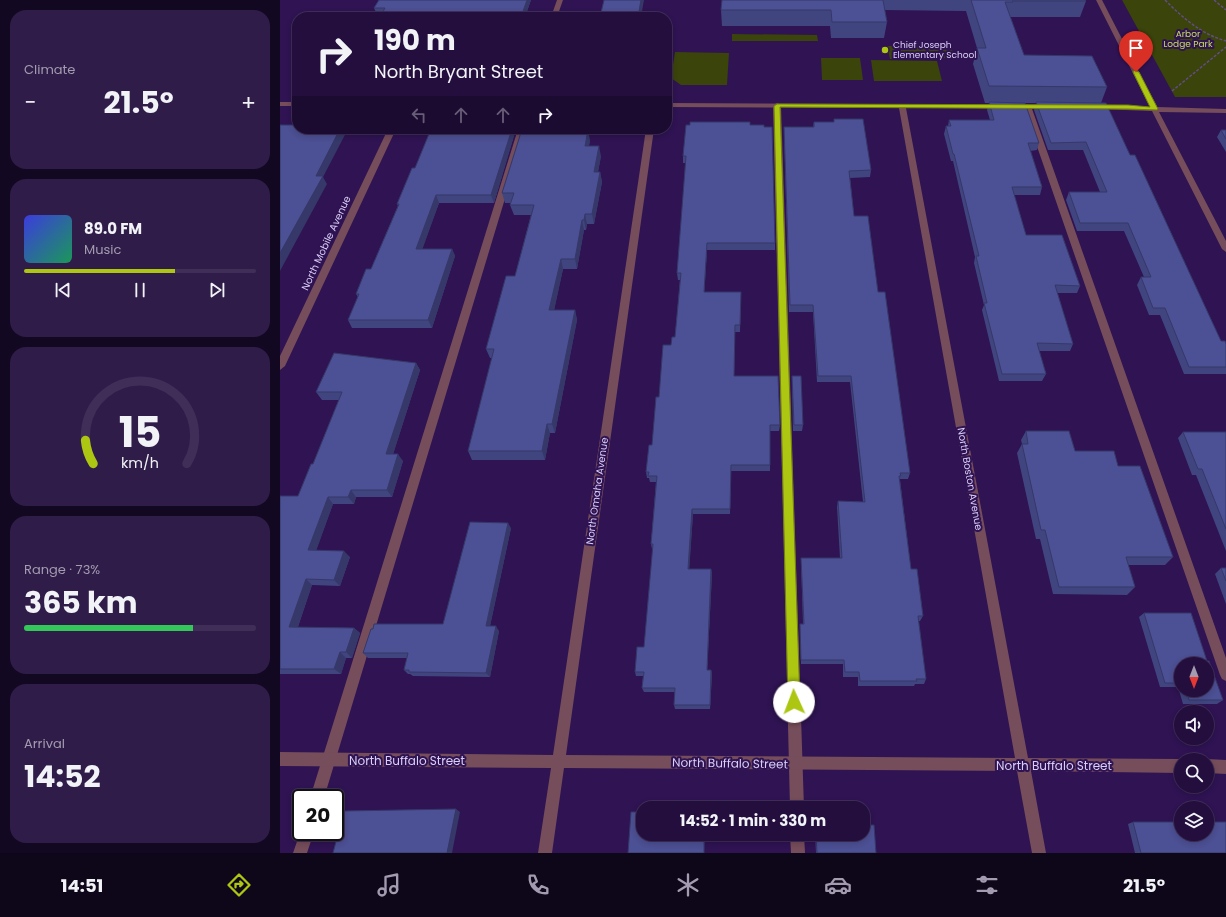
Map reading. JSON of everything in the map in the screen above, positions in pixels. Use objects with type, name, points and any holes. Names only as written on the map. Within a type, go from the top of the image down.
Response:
[{"type":"street","points":[[556,12],[560,0]]},
{"type":"street","points":[[1099,0],[1226,249]]},
{"type":"street","points":[[280,104],[292,104]]},
{"type":"street","points":[[672,105],[1058,106]]},
{"type":"street","points":[[777,106],[797,801]]},
{"type":"street","name":"North Boston Avenue","points":[[902,106],[1039,853]]},
{"type":"street","points":[[1027,106],[1226,675]]},
{"type":"street","points":[[1089,106],[1180,111],[1226,111]]},
{"type":"street","name":"North Mobile Avenue","points":[[280,366],[390,134]]},
{"type":"street","points":[[320,789],[520,134]]},
{"type":"street","name":"North Omaha Avenue","points":[[545,853],[649,134]]},
{"type":"street","name":"North Buffalo Street","points":[[280,759],[1174,766]]},
{"type":"street","points":[[1214,766],[1226,767]]},
{"type":"street","points":[[300,853],[304,841]]},
{"type":"street","points":[[797,841],[798,853]]},
{"type":"path","points":[[1165,0],[1184,19],[1208,34],[1226,41]]},
{"type":"path","points":[[1214,0],[1226,10]]},
{"type":"path","points":[[1155,109],[1171,92],[1226,47]]},
{"type":"green space","name":"Arbor Lodge Park","points":[[1122,0],[1226,0],[1226,97],[1175,97]]},
{"type":"green space","points":[[732,34],[817,35],[818,41],[732,41]]},
{"type":"green space","points":[[950,45],[955,58],[890,59],[887,46]]},
{"type":"green space","points":[[675,52],[729,53],[727,85],[681,85],[672,79]]},
{"type":"green space","points":[[821,58],[860,58],[863,80],[822,80]]},
{"type":"green space","points":[[871,60],[937,61],[942,81],[874,81]]},
{"type":"building","points":[[379,0],[527,0],[523,12],[383,12],[385,8],[374,8]]},
{"type":"building","points":[[604,0],[641,0],[639,12],[601,12]]},
{"type":"building","points":[[722,0],[883,0],[887,22],[832,22],[831,10],[721,10]]},
{"type":"building","points":[[971,0],[1085,0],[1086,1],[1005,2],[1024,55],[1092,56],[1107,87],[989,86],[977,48],[986,48]]},
{"type":"building","points":[[989,102],[1025,103],[1039,143],[1028,143],[1042,187],[1012,187],[1026,235],[1062,235],[1080,286],[1055,285],[1073,344],[1037,343],[1046,374],[1002,374],[984,303],[987,303],[976,256],[979,256],[946,126],[951,126],[949,120],[994,120]]},
{"type":"building","points":[[1036,102],[1106,103],[1130,155],[1135,155],[1221,341],[1225,341],[1226,367],[1189,367],[1165,308],[1153,308],[1141,277],[1151,277],[1128,223],[1080,223],[1069,192],[1107,192],[1086,142],[1051,143]]},
{"type":"building","points":[[834,119],[863,119],[871,170],[849,171],[854,216],[868,216],[878,292],[885,292],[910,473],[900,473],[901,476],[899,476],[911,569],[917,569],[923,616],[918,616],[926,679],[916,679],[917,681],[860,681],[859,672],[845,672],[844,660],[801,660],[800,624],[804,624],[801,558],[842,558],[838,501],[865,502],[851,376],[818,376],[813,305],[790,305],[784,127],[814,127],[814,122],[834,122]]},
{"type":"building","points":[[690,122],[750,122],[750,125],[764,125],[764,127],[772,127],[775,243],[707,243],[704,292],[741,292],[740,325],[735,325],[734,376],[778,376],[780,425],[770,425],[770,465],[731,465],[730,509],[692,509],[688,569],[711,569],[707,670],[711,670],[710,705],[674,705],[675,688],[642,688],[644,672],[635,672],[637,647],[644,647],[657,476],[648,476],[649,472],[646,472],[649,445],[652,445],[656,397],[659,397],[663,345],[671,345],[672,337],[675,337],[681,273],[677,273],[686,156],[683,156],[686,125],[690,125]]},
{"type":"building","points":[[280,125],[292,125],[292,134],[337,134],[316,176],[323,176],[280,253]]},
{"type":"building","points":[[1221,130],[1226,130],[1226,139]]},
{"type":"building","points":[[429,134],[510,134],[491,195],[436,195],[416,249],[452,249],[428,320],[348,320],[359,294],[356,294],[366,269],[371,269],[399,204],[397,204],[412,168],[415,168]]},
{"type":"building","points":[[520,134],[587,134],[585,146],[599,146],[594,172],[600,172],[592,214],[585,214],[584,220],[582,220],[575,259],[561,259],[549,310],[575,310],[552,424],[547,424],[542,451],[468,451],[494,349],[486,349],[506,276],[515,276],[534,205],[510,205],[514,193],[502,193]]},
{"type":"building","points":[[334,353],[416,363],[386,454],[398,454],[387,490],[351,490],[348,497],[328,497],[308,550],[344,551],[334,580],[306,579],[289,627],[354,628],[346,652],[340,652],[334,669],[280,669],[280,496],[298,496],[311,464],[313,464],[342,392],[316,392]]},
{"type":"building","points":[[792,376],[801,376],[803,425],[794,425]]},
{"type":"building","points":[[1026,431],[1069,431],[1075,451],[1114,451],[1118,466],[1140,466],[1173,557],[1126,557],[1135,587],[1059,587],[1045,530],[1041,530],[1022,444],[1028,444]]},
{"type":"building","points":[[1183,432],[1226,432],[1226,529],[1202,469],[1198,469]]},
{"type":"building","points":[[470,522],[508,523],[486,626],[496,626],[486,673],[409,672],[409,670],[404,670],[408,653],[363,653],[374,624],[443,624]]},
{"type":"building","points":[[1221,568],[1226,568],[1226,581]]},
{"type":"building","points":[[1144,613],[1191,613],[1206,657],[1174,657],[1174,683],[1165,683]]},
{"type":"building","points":[[1214,675],[1223,700],[1189,700],[1188,697],[1214,697]]},
{"type":"building","points":[[456,809],[447,853],[333,853],[336,841],[344,841],[344,811]]},
{"type":"building","points":[[631,812],[636,812],[636,841],[704,841],[704,853],[628,853]]},
{"type":"building","points":[[1133,822],[1174,822],[1174,841],[1214,841],[1214,822],[1226,822],[1226,853],[1141,853]]},
{"type":"building","points":[[870,825],[874,825],[876,853],[817,853],[816,841],[870,841]]},
{"type":"place","name":"Chief Joseph Elementary School","points":[[885,50]]},
{"type":"route","points":[[794,702],[777,106],[1128,107],[1155,109],[1136,72]]}]
